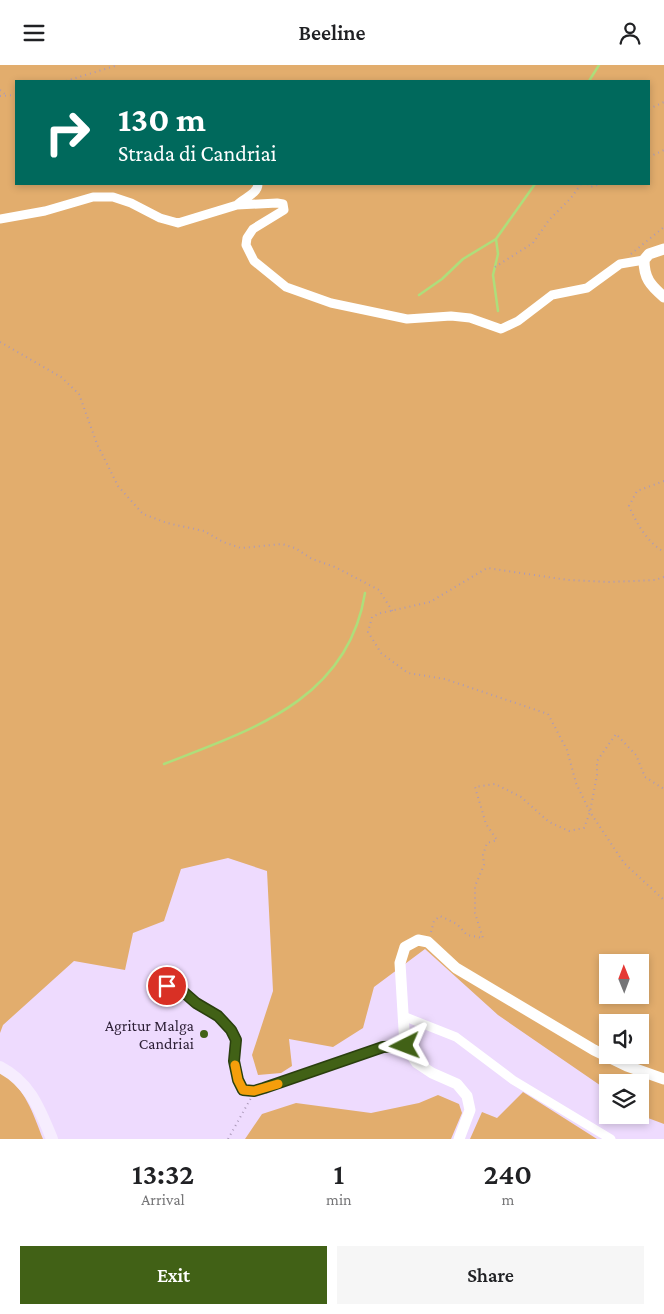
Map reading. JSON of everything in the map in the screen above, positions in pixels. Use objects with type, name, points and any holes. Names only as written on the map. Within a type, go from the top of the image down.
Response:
[{"type":"main road","points":[[0,1067],[13,1075],[33,1097],[52,1139]]},
{"type":"street","points":[[237,205],[242,199],[255,191],[258,185]]},
{"type":"street","points":[[0,219],[45,211],[93,197],[113,197],[131,203],[160,218],[178,223],[237,205],[283,204],[284,210],[250,233],[246,245],[254,261],[286,287],[331,303],[407,319],[451,316],[470,319],[501,329],[518,321],[552,295],[587,288],[620,264],[644,260]]},
{"type":"street","points":[[664,249],[649,254],[644,260],[644,274],[648,283],[664,297]]},
{"type":"street","points":[[460,1139],[470,1110],[467,1096],[457,1084],[432,1073],[417,1063],[405,1046],[400,963],[405,947],[418,940],[428,942],[456,968],[594,1050],[627,1066],[664,1079]]},
{"type":"street","points":[[403,1016],[456,1037],[513,1080],[611,1139]]},
{"type":"lane","points":[[167,986],[180,989],[196,1003],[218,1016],[231,1030],[236,1040],[234,1061],[238,1080],[243,1090],[254,1091],[383,1047],[405,1046]]},
{"type":"path","points":[[69,80],[118,65]]},
{"type":"path","points":[[0,90],[6,95]]},
{"type":"path","points":[[0,96],[15,95]]},
{"type":"path","points":[[650,108],[664,101]]},
{"type":"path","points":[[650,157],[664,150]]},
{"type":"path","points":[[495,267],[533,243],[549,220],[571,198],[580,185]]},
{"type":"path","points":[[620,264],[664,227]]},
{"type":"path","points":[[0,342],[62,377],[79,394],[97,444],[118,486],[143,514],[167,523],[204,531],[223,542],[241,548],[282,544],[295,548],[312,559],[335,567],[379,590],[392,612]]},
{"type":"path","points":[[664,481],[637,491],[629,506],[637,524],[654,546],[664,552]]},
{"type":"path","points":[[664,577],[655,580],[610,582],[568,580],[487,567],[430,602],[381,613],[372,617],[368,632],[381,653],[408,673],[445,679],[548,714],[567,750],[576,783],[590,812],[624,863],[664,900]]},
{"type":"path","points":[[430,935],[434,921],[440,916],[457,924],[467,935],[483,937],[475,913],[475,886],[484,865],[483,855],[487,843],[497,840],[486,824],[475,787],[495,784],[521,797],[549,823],[569,831],[584,828],[590,812],[597,775],[597,761],[616,734],[636,755],[645,777],[664,789]]},
{"type":"path","points":[[228,1139],[254,1091]]},
{"type":"shaded area","points":[[0,65],[664,65],[664,1124],[649,1118],[649,1074],[599,1074],[599,1084],[498,1015],[425,949],[374,987],[363,1028],[333,1047],[289,1039],[292,1066],[281,1073],[258,1075],[252,1055],[273,991],[267,871],[228,858],[181,869],[164,921],[133,933],[125,970],[74,961],[3,1025],[0,1033]]},
{"type":"shaded area","points":[[0,1072],[9,1078],[22,1093],[32,1110],[43,1139],[0,1139]]},
{"type":"shaded area","points":[[523,1092],[597,1139],[470,1139],[482,1112],[497,1118]]},
{"type":"shaded area","points":[[438,1095],[459,1104],[462,1113],[451,1139],[245,1139],[262,1114],[296,1103],[371,1113],[419,1103]]},
{"type":"waterway","points":[[590,80],[599,65]]},
{"type":"waterway","points":[[419,295],[442,279],[463,259],[496,239],[534,185]]},
{"type":"waterway","points":[[496,239],[498,254],[493,275],[498,311]]},
{"type":"waterway","points":[[164,764],[230,738],[261,723],[291,706],[317,685],[339,660],[355,630],[365,593]]},
{"type":"slow traffic","points":[[235,1065],[238,1080],[243,1090],[254,1091],[278,1084]]},
{"type":"place","name":"Agritur Malga Candriai","points":[[204,1034]]},
{"type":"route","points":[[167,986],[180,989],[196,1003],[218,1016],[231,1030],[236,1040],[234,1061],[238,1080],[243,1090],[254,1091],[289,1081],[383,1047],[405,1046]]}]
